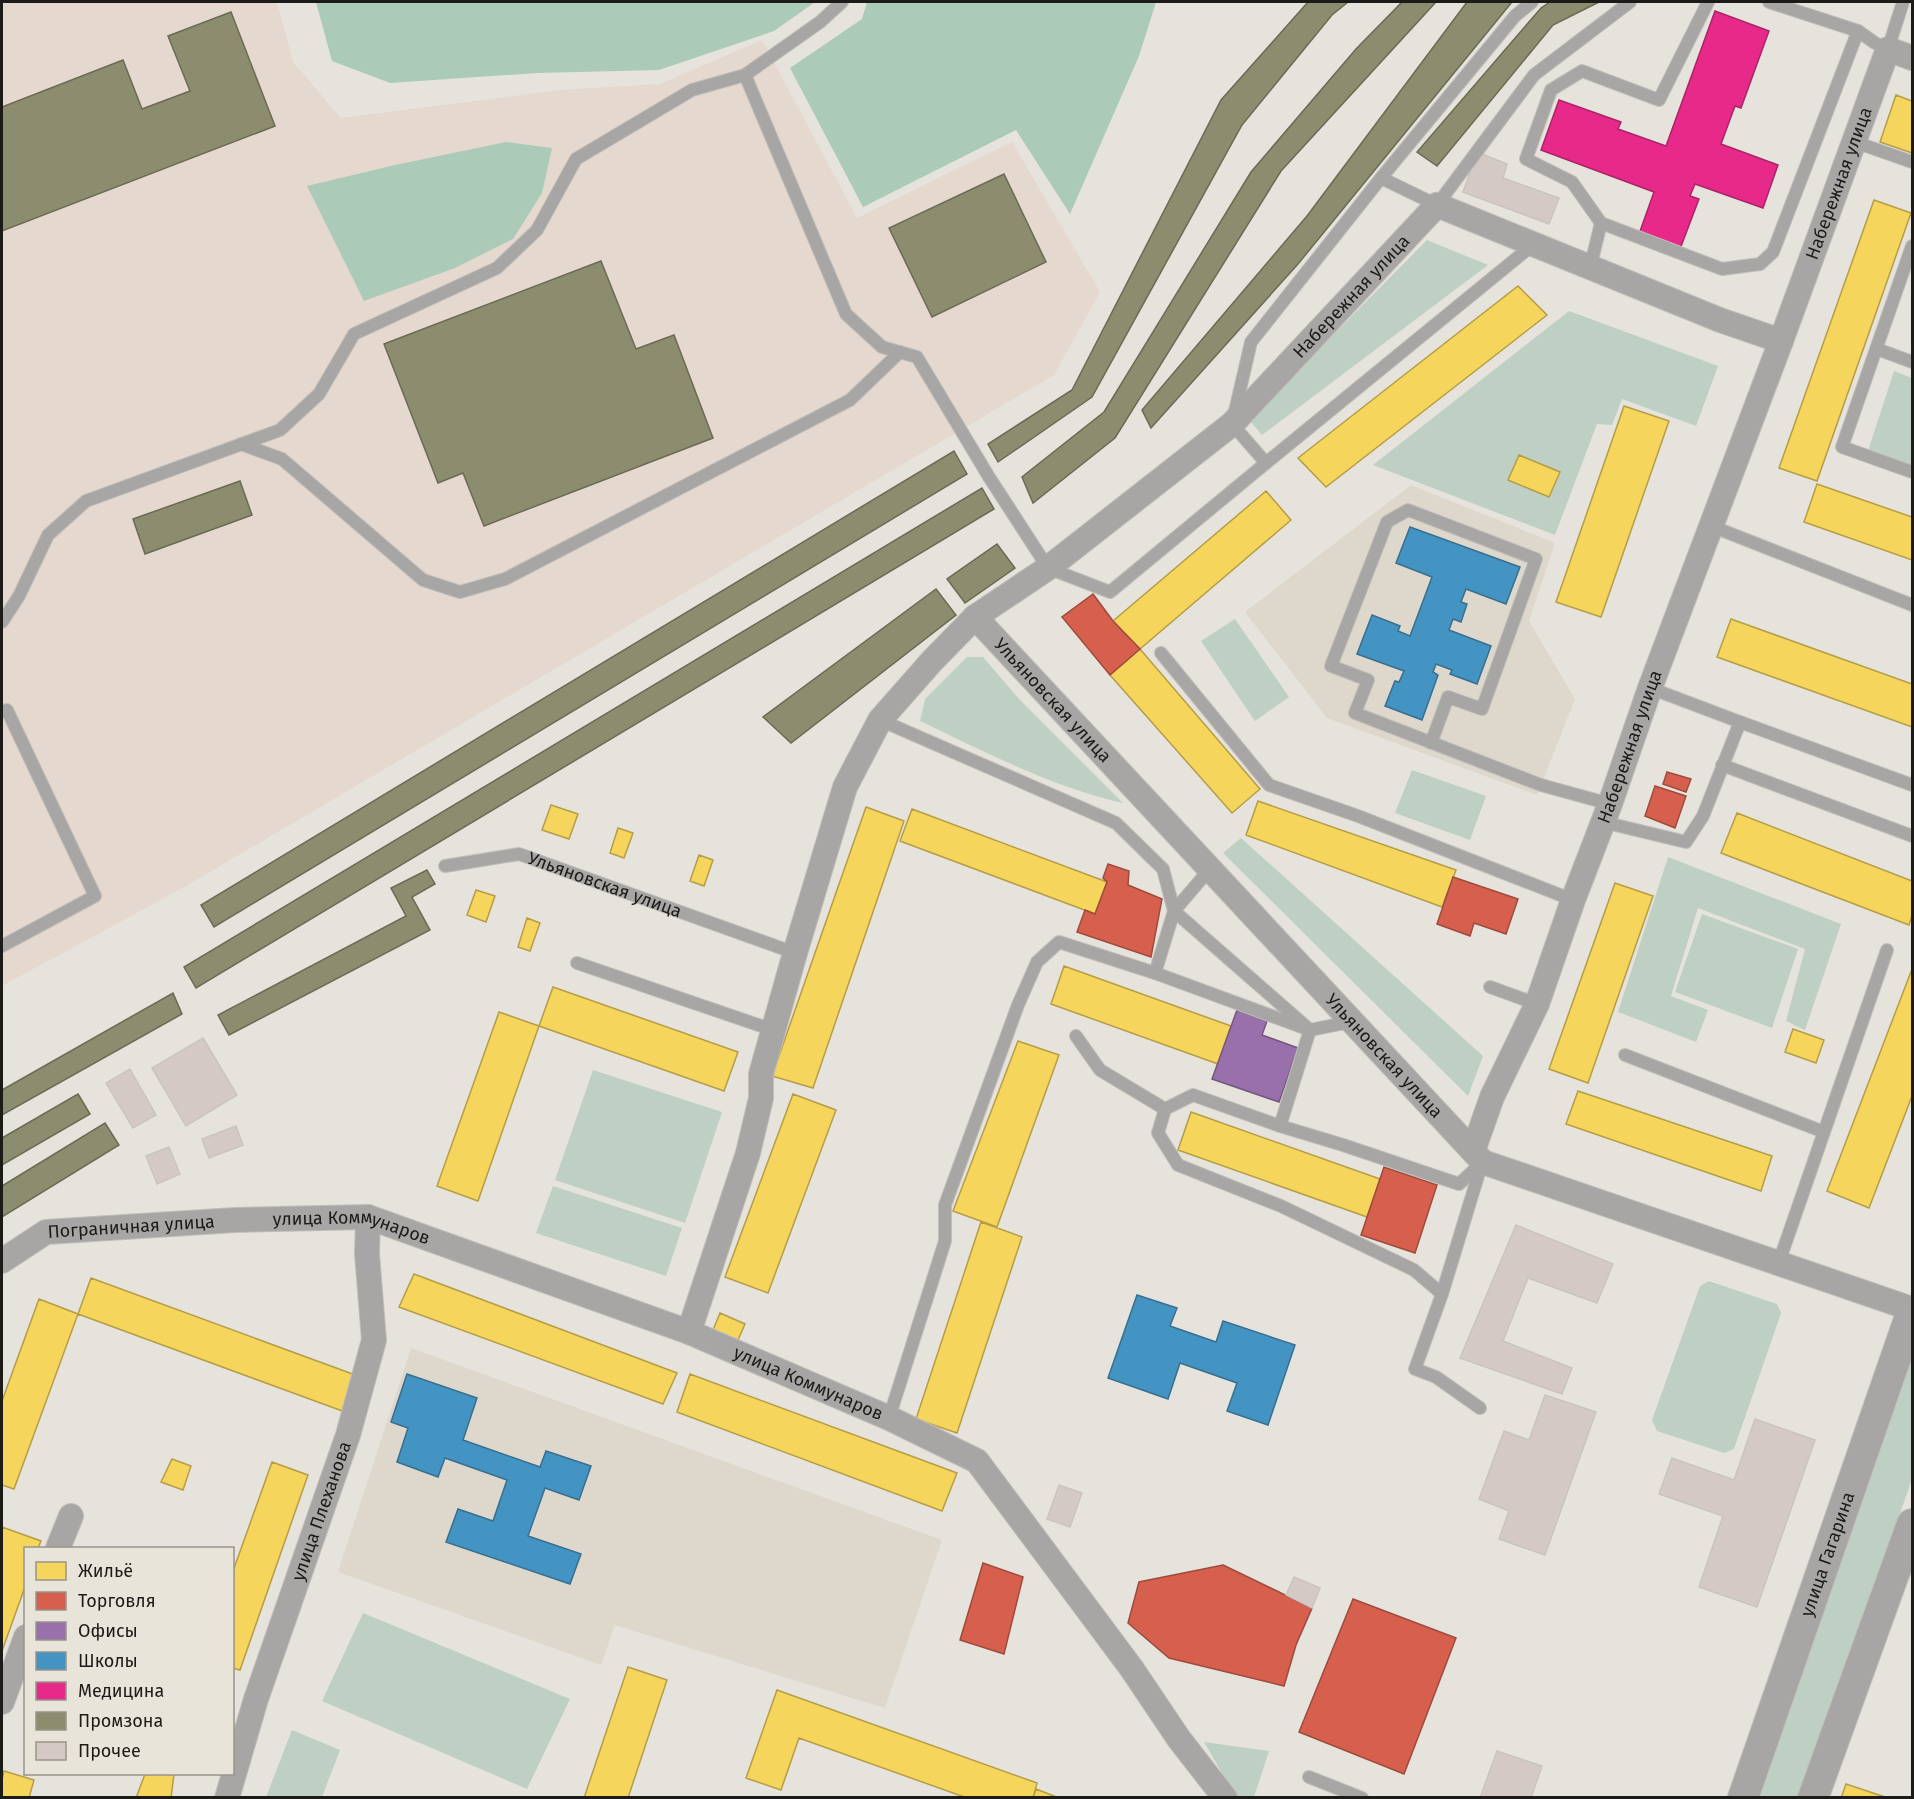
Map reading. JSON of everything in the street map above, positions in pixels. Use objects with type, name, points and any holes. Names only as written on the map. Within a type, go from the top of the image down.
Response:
[{"type":"street","points":[[1888,49],[1912,58]]},
{"type":"street","name":"Набережная улица","points":[[1478,1157],[1492,1097],[1537,1004],[1650,688],[1888,49]]},
{"type":"street","points":[[1437,205],[1720,320],[1781,341]]},
{"type":"street","name":"Набережная улица","points":[[689,1332],[748,1153],[761,1098],[761,1074],[845,787],[880,720],[932,661],[975,618],[1048,568],[1232,424],[1437,205]]},
{"type":"street","name":"Ульяновская улица","points":[[975,618],[1478,1157],[1912,1310]]},
{"type":"street","name":"улица Коммунаров","points":[[235,1220],[368,1217],[689,1332],[890,1418],[977,1461],[1132,1669],[1179,1739],[1225,1797]]},
{"type":"street","name":"улица Плеханова","points":[[234,1772],[264,1677],[348,1435],[374,1340],[367,1254],[368,1217]]},
{"type":"street","name":"Пограничная улица","points":[[2,1261],[46,1232],[235,1220]]},
{"type":"street","name":"улица Гагарина","points":[[1743,1797],[1912,1310]]},
{"type":"street","points":[[58,1547],[71,1516]]},
{"type":"street","points":[[1813,1797],[1912,1524]]},
{"type":"street","points":[[2,1702],[24,1642]]},
{"type":"street","name":"улица Плеханова","points":[[226,1797],[233,1775]]},
{"type":"lane","points":[[2,622],[19,596],[48,535],[86,501],[280,430],[319,394],[354,334],[497,268],[537,230],[576,159],[692,90],[745,75],[820,22],[842,2]]},
{"type":"lane","points":[[1266,463],[1232,424],[1251,342],[1381,178],[1515,16],[1532,2]]},
{"type":"lane","points":[[1381,178],[1437,205],[1534,75],[1630,2]]},
{"type":"lane","points":[[1708,2],[1659,100],[1582,71],[1551,90],[1526,159],[1572,182],[1602,223],[1722,269],[1760,264],[1773,252],[1858,31]]},
{"type":"lane","points":[[1769,2],[1858,31],[1888,49],[1903,2]]},
{"type":"lane","points":[[745,75],[846,314],[882,347],[917,357],[1048,568],[1110,592],[1534,244]]},
{"type":"lane","points":[[1855,142],[1912,162]]},
{"type":"lane","points":[[1590,268],[1602,223]]},
{"type":"lane","points":[[1912,246],[1842,447],[1912,472]]},
{"type":"lane","points":[[1877,350],[1912,362]]},
{"type":"lane","points":[[241,444],[282,459],[423,580],[460,592],[505,579],[850,400],[900,352]]},
{"type":"lane","points":[[1431,743],[1448,697],[1482,709],[1536,558],[1408,510],[1387,522],[1331,666],[1368,680],[1355,713],[1607,813],[1686,842],[1703,816],[1740,722]]},
{"type":"lane","points":[[1711,526],[1912,605]]},
{"type":"lane","points":[[1161,653],[1269,785],[1358,816],[1573,900]]},
{"type":"lane","points":[[1650,688],[1912,784]]},
{"type":"lane","points":[[2,712],[7,710],[95,896],[2,946]]},
{"type":"lane","points":[[880,720],[1116,823],[1163,868],[1174,911],[1310,1030]]},
{"type":"lane","points":[[1722,765],[1912,836]]},
{"type":"lane","name":"Ульяновская улица","points":[[445,866],[519,854],[795,952]]},
{"type":"lane","points":[[1155,973],[1174,911],[1209,870]]},
{"type":"lane","points":[[890,1418],[945,1241],[945,1205],[1018,1005],[1037,962],[1059,942],[1155,973],[1310,1030],[1350,1022]]},
{"type":"lane","points":[[1779,1262],[1887,950]]},
{"type":"lane","points":[[577,963],[773,1030]]},
{"type":"lane","points":[[1490,987],[1537,1004]]},
{"type":"lane","points":[[1280,1126],[1310,1030]]},
{"type":"lane","points":[[1076,1036],[1100,1070],[1165,1109]]},
{"type":"lane","points":[[1625,1055],[1824,1132]]},
{"type":"lane","points":[[1442,1294],[1414,1270],[1374,1250],[1281,1206],[1178,1166],[1158,1133],[1165,1109],[1193,1095],[1459,1184],[1478,1157]]},
{"type":"lane","points":[[1478,1157],[1442,1294],[1415,1369],[1436,1377],[1480,1408]]},
{"type":"lane","points":[[1309,1777],[1362,1797]]},
{"type":"shaded area","points":[[2,2],[277,2],[293,62],[341,118],[560,90],[660,84],[762,40],[857,218],[1012,142],[1100,292],[1054,375],[186,886],[2,986]]},
{"type":"shaded area","points":[[1411,485],[1555,543],[1529,621],[1575,699],[1537,795],[1327,718],[1245,612]]},
{"type":"shaded area","points":[[411,1348],[942,1540],[885,1708],[615,1625],[601,1665],[338,1572]]},
{"type":"green space","points":[[316,2],[815,2],[774,31],[659,70],[537,73],[390,83],[332,61]]},
{"type":"green space","points":[[867,2],[1156,2],[1139,56],[1070,214],[1016,130],[863,207],[790,68],[862,19]]},
{"type":"green space","points":[[506,142],[552,148],[542,193],[513,239],[455,268],[364,301],[307,186]]},
{"type":"green space","points":[[1427,240],[1488,265],[1262,435],[1249,420]]},
{"type":"green space","points":[[1569,311],[1718,366],[1696,426],[1622,399],[1612,425],[1597,424],[1555,535],[1373,465]]},
{"type":"green space","points":[[1894,371],[1912,378],[1912,470],[1867,454]]},
{"type":"green space","points":[[1235,619],[1289,697],[1255,721],[1201,641]]},
{"type":"green space","points":[[967,657],[983,657],[1020,700],[1123,803],[1070,788],[1045,778],[920,721],[925,699]]},
{"type":"green space","points":[[1412,770],[1486,796],[1470,840],[1395,813]]},
{"type":"green space","points":[[1241,838],[1483,1056],[1468,1096],[1223,853]]},
{"type":"green space","points":[[1668,857],[1841,924],[1805,1030],[1786,1021],[1805,949],[1698,908],[1671,996],[1708,1010],[1696,1042],[1618,1012]]},
{"type":"green space","points":[[1702,914],[1798,949],[1772,1028],[1675,992]]},
{"type":"green space","points":[[593,1070],[722,1112],[685,1223],[555,1180]]},
{"type":"green space","points":[[553,1186],[682,1228],[666,1276],[536,1233]]},
{"type":"green space","points":[[1709,1281],[1777,1304],[1781,1313],[1734,1449],[1724,1453],[1657,1431],[1652,1420],[1700,1286]]},
{"type":"green space","points":[[1912,1347],[1912,1479],[1801,1797],[1753,1798]]},
{"type":"green space","points":[[363,1613],[570,1699],[527,1789],[322,1701]]},
{"type":"green space","points":[[292,1730],[340,1750],[322,1797],[266,1797]]},
{"type":"green space","points":[[1204,1742],[1269,1751],[1254,1797],[1236,1797]]},
{"type":"building: Жильё","points":[[1896,95],[1912,101],[1912,153],[1880,142]]},
{"type":"building: Жильё","points":[[1874,200],[1911,213],[1817,481],[1779,468]]},
{"type":"building: Жильё","points":[[1518,286],[1547,315],[1326,487],[1298,458]]},
{"type":"building: Жильё","points":[[1624,406],[1669,421],[1601,617],[1556,602]]},
{"type":"building: Жильё","points":[[1519,455],[1560,472],[1549,497],[1508,480]]},
{"type":"building: Жильё","points":[[1817,484],[1912,517],[1912,560],[1804,522]]},
{"type":"building: Жильё","points":[[1266,491],[1291,520],[1140,649],[1113,621]]},
{"type":"building: Жильё","points":[[1731,619],[1912,684],[1912,727],[1717,657]]},
{"type":"building: Жильё","points":[[1140,649],[1260,789],[1232,813],[1110,675]]},
{"type":"building: Жильё","points":[[1258,801],[1456,870],[1442,907],[1246,835]]},
{"type":"building: Жильё","points":[[551,805],[578,814],[569,839],[542,830]]},
{"type":"building: Жильё","points":[[866,807],[904,821],[813,1088],[772,1076]]},
{"type":"building: Жильё","points":[[912,809],[1107,882],[1095,914],[900,841]]},
{"type":"building: Жильё","points":[[1737,813],[1912,881],[1912,915],[1909,925],[1721,853]]},
{"type":"building: Жильё","points":[[618,828],[633,833],[624,858],[610,853]]},
{"type":"building: Жильё","points":[[699,855],[713,860],[704,886],[690,881]]},
{"type":"building: Жильё","points":[[1615,883],[1653,896],[1588,1083],[1549,1069]]},
{"type":"building: Жильё","points":[[476,890],[495,896],[486,922],[467,915]]},
{"type":"building: Жильё","points":[[527,918],[540,923],[530,951],[518,947]]},
{"type":"building: Жильё","points":[[1064,966],[1231,1026],[1218,1064],[1051,1004]]},
{"type":"building: Жильё","points":[[1912,969],[1912,1096],[1869,1208],[1827,1191]]},
{"type":"building: Жильё","points":[[553,987],[738,1052],[724,1091],[539,1026]]},
{"type":"building: Жильё","points":[[499,1012],[539,1026],[478,1201],[437,1186]]},
{"type":"building: Жильё","points":[[1793,1029],[1824,1040],[1816,1063],[1785,1052]]},
{"type":"building: Жильё","points":[[1018,1041],[1059,1055],[997,1227],[953,1211]]},
{"type":"building: Жильё","points":[[1578,1091],[1772,1156],[1761,1191],[1566,1124]]},
{"type":"building: Жильё","points":[[793,1094],[836,1110],[768,1293],[725,1277]]},
{"type":"building: Жильё","points":[[1191,1112],[1380,1179],[1367,1217],[1178,1150]]},
{"type":"building: Жильё","points":[[981,1222],[1022,1237],[957,1433],[916,1419]]},
{"type":"building: Жильё","points":[[414,1274],[677,1373],[663,1404],[399,1307]]},
{"type":"building: Жильё","points":[[91,1278],[358,1376],[345,1412],[78,1314]]},
{"type":"building: Жильё","points":[[39,1299],[78,1314],[14,1489],[2,1485],[2,1401]]},
{"type":"building: Жильё","points":[[720,1313],[745,1324],[738,1340],[713,1330]]},
{"type":"building: Жильё","points":[[690,1374],[957,1473],[942,1511],[677,1412]]},
{"type":"building: Жильё","points":[[172,1459],[191,1466],[183,1490],[161,1482]]},
{"type":"building: Жильё","points":[[272,1462],[308,1475],[240,1670],[234,1668],[234,1568]]},
{"type":"building: Жильё","points":[[2,1527],[41,1541],[38,1547],[24,1547],[24,1590],[2,1651]]},
{"type":"building: Жильё","points":[[628,1667],[667,1680],[628,1798],[584,1798]]},
{"type":"building: Жильё","points":[[777,1690],[1037,1783],[1033,1798],[967,1798],[799,1738],[781,1790],[746,1778]]},
{"type":"building: Жильё","points":[[4,1771],[34,1780],[29,1798],[2,1798]]},
{"type":"building: Жильё","points":[[145,1775],[174,1775],[171,1798],[136,1798]]},
{"type":"building: Жильё","points":[[1846,1784],[1885,1797],[1841,1798]]},
{"type":"building: Жильё","points":[[1036,1789],[1059,1798],[1033,1798]]},
{"type":"building: Торговля","points":[[1093,594],[1113,621],[1140,649],[1110,675],[1062,617]]},
{"type":"building: Торговля","points":[[1667,772],[1691,779],[1686,792],[1663,784]]},
{"type":"building: Торговля","points":[[1655,786],[1686,796],[1675,828],[1645,816]]},
{"type":"building: Торговля","points":[[1108,864],[1129,871],[1128,885],[1162,899],[1151,957],[1077,932],[1085,910],[1095,914],[1107,882],[1103,878]]},
{"type":"building: Торговля","points":[[1453,877],[1518,899],[1506,934],[1474,923],[1470,936],[1437,924]]},
{"type":"building: Торговля","points":[[1384,1167],[1437,1185],[1415,1253],[1361,1235]]},
{"type":"building: Торговля","points":[[983,1563],[1023,1577],[1004,1654],[960,1640]]},
{"type":"building: Торговля","points":[[1223,1565],[1312,1608],[1296,1645],[1284,1686],[1169,1658],[1128,1623],[1139,1582]]},
{"type":"building: Торговля","points":[[1353,1599],[1456,1638],[1404,1774],[1299,1732]]},
{"type":"building: Офисы","points":[[1237,1010],[1267,1021],[1262,1035],[1298,1048],[1279,1102],[1212,1079]]},
{"type":"building: Школы","points":[[1410,527],[1520,567],[1506,604],[1466,589],[1461,602],[1467,604],[1461,622],[1453,619],[1449,630],[1491,646],[1477,684],[1450,674],[1452,670],[1436,664],[1433,672],[1438,675],[1422,720],[1385,706],[1395,681],[1399,682],[1404,671],[1357,654],[1372,615],[1400,626],[1398,631],[1410,636],[1432,577],[1396,563]]},
{"type":"building: Школы","points":[[1137,1295],[1177,1308],[1170,1326],[1216,1342],[1223,1321],[1295,1345],[1268,1425],[1227,1411],[1237,1383],[1180,1363],[1168,1399],[1108,1378]]},
{"type":"building: Школы","points":[[407,1374],[477,1398],[463,1440],[540,1467],[546,1451],[591,1466],[579,1500],[545,1488],[528,1536],[581,1554],[570,1584],[446,1542],[458,1509],[493,1521],[507,1480],[445,1458],[438,1477],[397,1462],[408,1428],[391,1422]]},
{"type":"building: Медицина","points":[[1715,11],[1769,31],[1741,108],[1735,106],[1721,144],[1778,165],[1763,208],[1695,184],[1690,196],[1699,199],[1680,249],[1639,234],[1654,192],[1541,150],[1559,100],[1621,122],[1618,129],[1666,146]]},
{"type":"building: Промзона","points":[[1308,2],[1348,2],[1332,15],[1242,125],[1092,397],[998,462],[988,444],[1072,390],[1221,100]]},
{"type":"building: Промзона","points":[[1402,2],[1436,2],[1281,171],[1115,438],[1033,503],[1022,477],[1104,412],[1251,172],[1356,49]]},
{"type":"building: Промзона","points":[[1467,2],[1512,2],[1298,264],[1151,428],[1142,410],[1307,216]]},
{"type":"building: Промзона","points":[[1550,2],[1599,2],[1553,25],[1437,166],[1417,152],[1541,8]]},
{"type":"building: Промзона","points":[[231,12],[275,126],[2,231],[2,107],[123,60],[142,109],[190,91],[168,36]]},
{"type":"building: Промзона","points":[[1004,174],[1046,262],[932,317],[889,228]]},
{"type":"building: Промзона","points":[[601,261],[636,349],[674,335],[713,438],[484,526],[463,473],[438,483],[384,344]]},
{"type":"building: Промзона","points":[[954,451],[967,474],[214,927],[201,905]]},
{"type":"building: Промзона","points":[[240,481],[252,515],[145,554],[133,519]]},
{"type":"building: Промзона","points":[[982,488],[994,509],[196,988],[184,967]]},
{"type":"building: Промзона","points":[[997,544],[1015,568],[965,603],[947,579]]},
{"type":"building: Промзона","points":[[936,589],[956,615],[791,743],[763,717]]},
{"type":"building: Промзона","points":[[427,870],[435,884],[412,897],[430,930],[229,1035],[218,1015],[406,916],[391,888]]},
{"type":"building: Промзона","points":[[173,993],[182,1014],[2,1115],[2,1090]]},
{"type":"building: Промзона","points":[[78,1094],[90,1114],[2,1165],[2,1138]]},
{"type":"building: Промзона","points":[[105,1123],[119,1145],[2,1217],[2,1186]]},
{"type":"building: Прочее","points":[[1477,152],[1507,164],[1503,178],[1559,198],[1549,224],[1463,192]]},
{"type":"building: Прочее","points":[[203,1038],[237,1095],[186,1126],[152,1068]]},
{"type":"building: Прочее","points":[[130,1069],[156,1115],[133,1128],[106,1083]]},
{"type":"building: Прочее","points":[[236,1126],[243,1145],[209,1158],[202,1139]]},
{"type":"building: Прочее","points":[[169,1147],[180,1174],[157,1184],[146,1156]]},
{"type":"building: Прочее","points":[[1516,1225],[1613,1264],[1597,1303],[1528,1278],[1503,1341],[1572,1368],[1562,1394],[1460,1358]]},
{"type":"building: Прочее","points":[[1545,1395],[1596,1412],[1545,1555],[1499,1539],[1509,1511],[1479,1499],[1504,1431],[1529,1440]]},
{"type":"building: Прочее","points":[[1755,1419],[1815,1440],[1757,1607],[1699,1587],[1723,1516],[1659,1494],[1672,1458],[1734,1480]]},
{"type":"building: Прочее","points":[[1059,1485],[1082,1493],[1070,1527],[1047,1519]]},
{"type":"building: Прочее","points":[[1294,1577],[1320,1588],[1312,1608],[1286,1595]]},
{"type":"building: Прочее","points":[[1497,1751],[1542,1766],[1531,1798],[1480,1798]]}]
